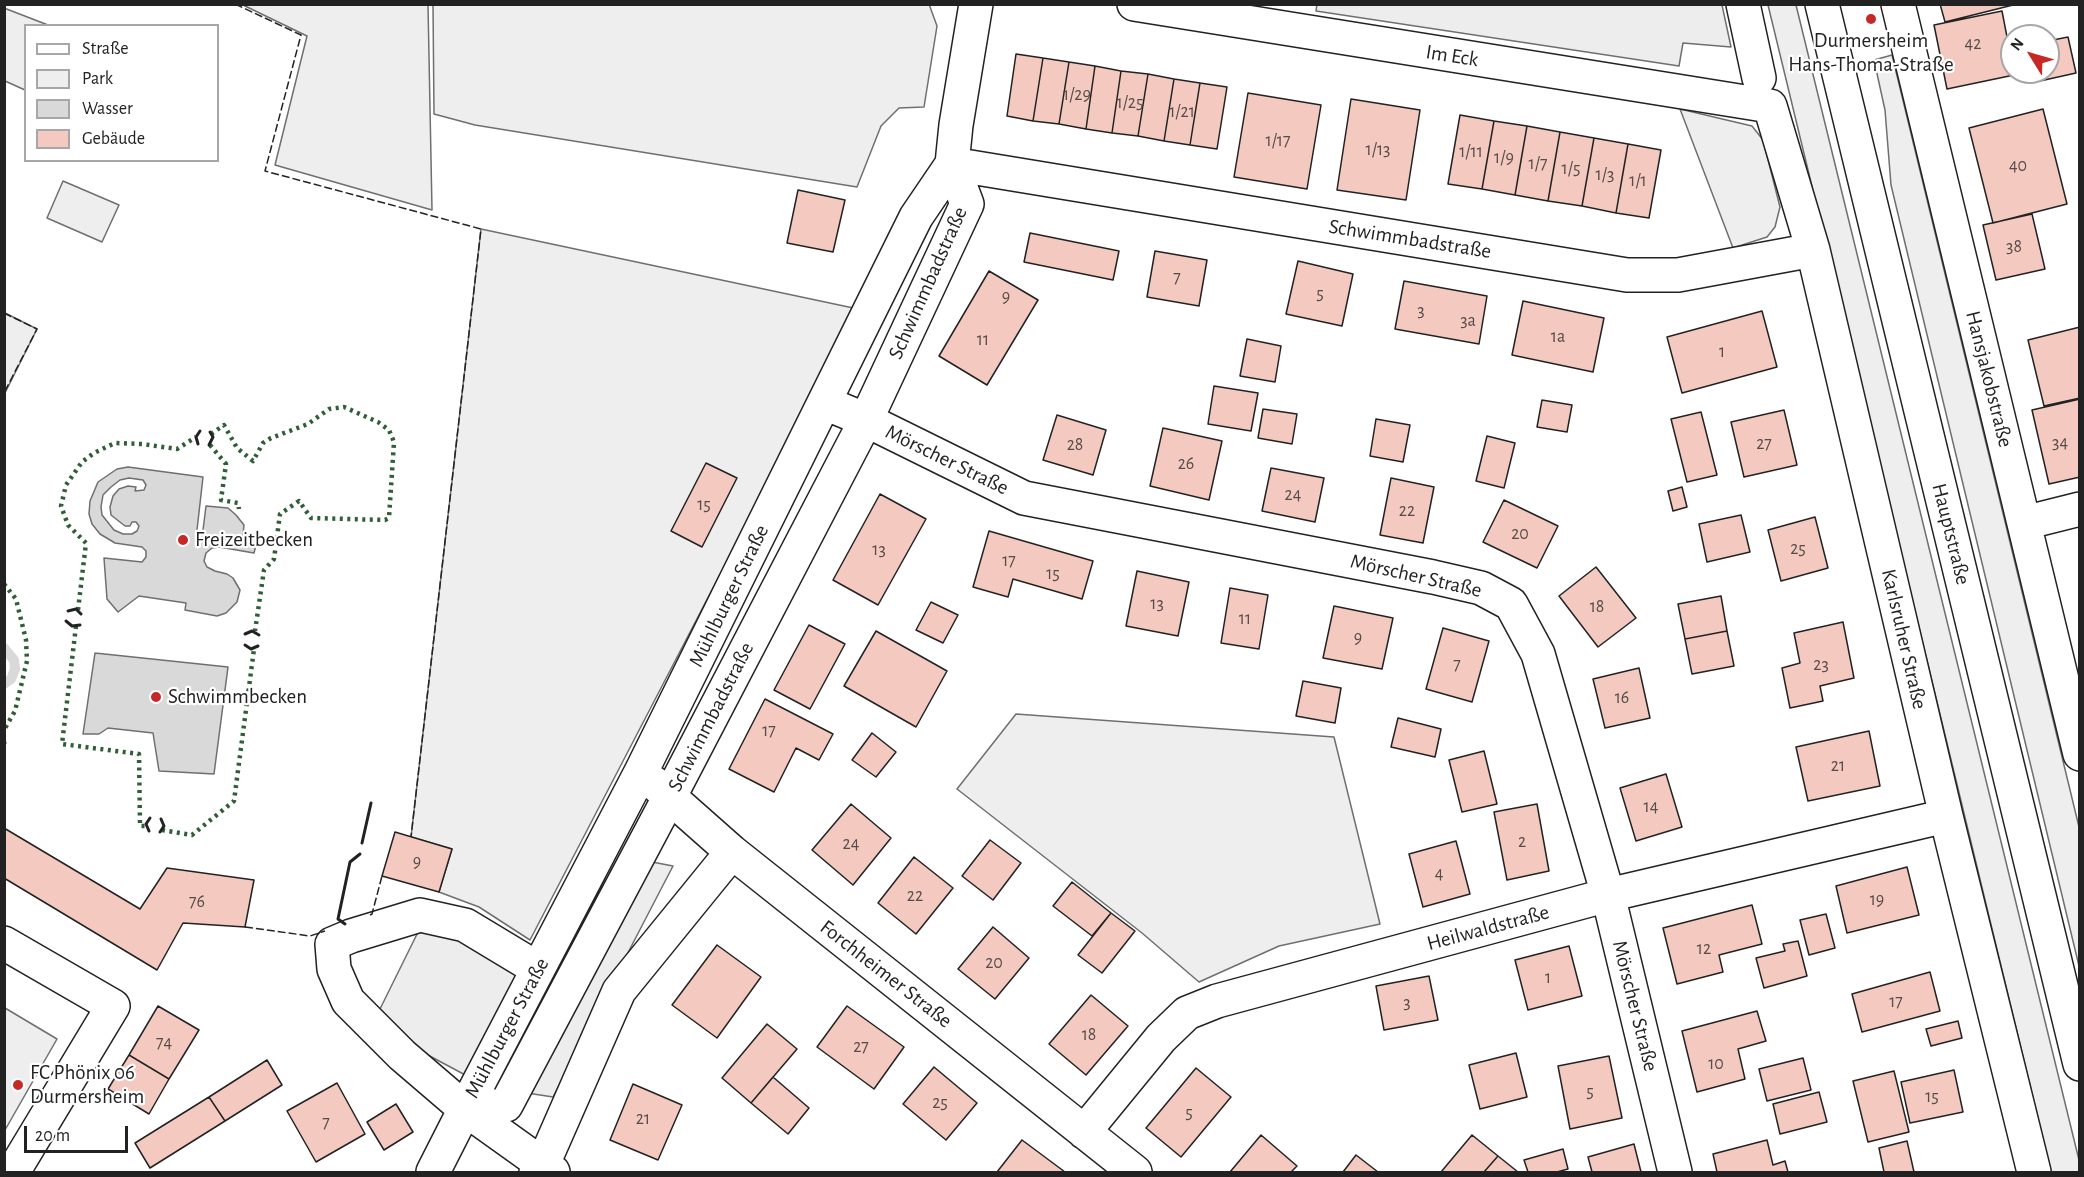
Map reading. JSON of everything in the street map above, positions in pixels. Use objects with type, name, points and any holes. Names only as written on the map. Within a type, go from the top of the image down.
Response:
[{"type":"street","name":"Mühlburger Straße","points":[[433,1173],[641,772],[916,218],[952,164],[956,125],[976,4]]},
{"type":"street","name":"Im Eck","points":[[1134,4],[1765,92]]},
{"type":"street","name":"Karlsruher Straße","points":[[1743,4],[1765,92],[1813,250],[1946,816],[2034,1173]]},
{"type":"street","name":"Hauptstraße","points":[[1822,4],[2079,1064]]},
{"type":"street","name":"Hansjakobstraße","points":[[1898,4],[2079,754]]},
{"type":"street","name":"Schwimmbadstraße","points":[[465,1109],[506,1105],[866,420],[967,204],[952,164],[1627,275],[1678,275],[1813,250]]},
{"type":"street","name":"Mörscher Straße","points":[[825,403],[866,420],[1024,498],[1433,577],[1481,588],[1511,604],[1538,654],[1608,895],[1675,1173]]},
{"type":"street","points":[[2024,523],[2079,509]]},
{"type":"street","name":"Forchheimer Straße","points":[[641,772],[732,852],[1135,1173]]},
{"type":"street","name":"Heilwaldstraße","points":[[1084,1132],[1161,1038],[1187,1013],[1217,1002],[1608,895],[1946,816]]},
{"type":"street","points":[[538,969],[465,925],[420,915],[332,944],[334,969],[348,1001],[402,1054],[465,1109],[544,1170],[619,991],[732,852]]},
{"type":"street","points":[[4,943],[113,1006],[13,1173]]},
{"type":"green space","points":[[929,4],[937,26],[924,107],[899,108],[881,126],[857,187],[475,125],[434,114],[433,5]]},
{"type":"green space","points":[[243,5],[428,5],[432,210],[275,165],[307,36]]},
{"type":"green space","points":[[1768,5],[1796,5],[2079,1160],[2079,1172],[2051,1172]]},
{"type":"green space","points":[[4,8],[45,24],[24,24],[24,90],[5,81]]},
{"type":"green space","points":[[1892,55],[2079,827],[2079,966],[1891,185],[1885,110],[1874,60]]},
{"type":"green space","points":[[1680,109],[1752,126],[1763,140],[1780,207],[1775,227],[1767,237],[1733,248]]},
{"type":"green space","points":[[63,181],[119,205],[102,242],[47,218]]},
{"type":"green space","points":[[481,229],[858,309],[530,940],[479,907],[439,892],[452,849],[411,837]]},
{"type":"green space","points":[[5,313],[37,329],[5,393]]},
{"type":"green space","points":[[1016,714],[1334,737],[1380,924],[1279,946],[1199,982],[1142,933],[957,789]]},
{"type":"green space","name":"FC Phönix 06 Durmersheim","points":[[5,1008],[57,1039],[5,1130]]},
{"type":"shaded area","points":[[1317,4],[1722,5],[1731,47],[1683,43],[1679,66],[1316,11]]},
{"type":"shaded area","points":[[647,861],[673,866],[553,1097],[527,1093]]},
{"type":"shaded area","points":[[422,924],[525,969],[469,1077],[396,1038],[377,1015]]},
{"type":"water","name":"Freizeitbecken","points":[[128,467],[203,477],[197,530],[200,532],[203,530],[206,506],[228,508],[244,525],[243,535],[258,537],[254,553],[219,547],[212,548],[206,553],[204,561],[207,567],[233,578],[240,590],[237,602],[226,613],[217,616],[185,610],[186,603],[139,596],[118,612],[107,599],[104,558],[142,562],[146,557],[146,551],[142,547],[115,543],[100,534],[92,524],[89,514],[90,501],[98,482],[117,469]],"holes":[[[129,478],[143,480],[146,485],[144,490],[135,491],[136,487],[128,486],[119,489],[113,496],[110,507],[111,515],[125,526],[136,522],[139,526],[137,531],[132,534],[123,534],[114,530],[102,515],[103,495],[120,480]]]},
{"type":"water","name":"Schwimmbecken","points":[[95,653],[228,667],[214,774],[159,771],[153,733],[108,728],[99,734],[83,734]]},
{"type":"building","points":[[1940,4],[2017,4],[1945,22]]},
{"type":"building","points":[[2002,11],[2004,24],[2000,24],[2000,78],[1947,89],[1934,25]]},
{"type":"building","points":[[2068,37],[2076,73],[2060,77],[2060,39]]},
{"type":"building","points":[[1016,54],[1043,58],[1033,121],[1007,116]]},
{"type":"building","points":[[1043,58],[1069,62],[1059,124],[1033,121]]},
{"type":"building","points":[[1069,62],[1095,66],[1086,129],[1059,124]]},
{"type":"building","points":[[1095,66],[1121,71],[1112,133],[1086,129]]},
{"type":"building","points":[[1121,71],[1148,74],[1138,136],[1112,133]]},
{"type":"building","points":[[1148,74],[1174,79],[1164,141],[1138,136]]},
{"type":"building","points":[[1174,79],[1200,83],[1190,145],[1164,141]]},
{"type":"building","points":[[1200,83],[1227,87],[1217,149],[1190,145]]},
{"type":"building","points":[[1248,93],[1321,105],[1307,189],[1234,177]]},
{"type":"building","points":[[1351,99],[1420,110],[1406,200],[1337,190]]},
{"type":"building","points":[[2043,109],[2067,204],[1993,223],[1969,128]]},
{"type":"building","points":[[1460,115],[1494,121],[1482,189],[1448,184]]},
{"type":"building","points":[[1494,121],[1527,126],[1515,195],[1482,189]]},
{"type":"building","points":[[1527,126],[1560,132],[1548,201],[1515,195]]},
{"type":"building","points":[[1560,132],[1594,138],[1582,206],[1548,201]]},
{"type":"building","points":[[1594,138],[1628,144],[1616,213],[1582,206]]},
{"type":"building","points":[[1628,144],[1661,150],[1649,218],[1616,213]]},
{"type":"building","points":[[798,190],[845,200],[833,252],[787,243]]},
{"type":"building","points":[[2032,214],[2045,269],[1996,280],[1983,225]]},
{"type":"building","points":[[1030,233],[1119,251],[1113,280],[1024,262]]},
{"type":"building","points":[[1155,251],[1207,260],[1199,306],[1147,297]]},
{"type":"building","points":[[1298,261],[1353,274],[1342,326],[1286,314]]},
{"type":"building","points":[[989,271],[1038,300],[987,385],[939,356]]},
{"type":"building","points":[[1404,281],[1487,296],[1479,344],[1395,329]]},
{"type":"building","points":[[1523,301],[1604,318],[1593,372],[1512,355]]},
{"type":"building","points":[[1762,311],[1777,367],[1682,393],[1667,337]]},
{"type":"building","points":[[2080,327],[2080,398],[2044,406],[2028,340]]},
{"type":"building","points":[[1247,339],[1281,346],[1275,382],[1240,376]]},
{"type":"building","points":[[1214,386],[1258,393],[1251,431],[1208,424]]},
{"type":"building","points":[[2080,399],[2080,477],[2049,484],[2032,410]]},
{"type":"building","points":[[1542,400],[1572,405],[1567,432],[1537,427]]},
{"type":"building","points":[[1263,409],[1297,414],[1292,444],[1258,438]]},
{"type":"building","points":[[1784,410],[1797,465],[1744,477],[1731,422]]},
{"type":"building","points":[[1701,412],[1717,475],[1687,482],[1671,419]]},
{"type":"building","points":[[1057,415],[1106,430],[1093,475],[1043,460]]},
{"type":"building","points":[[1376,419],[1410,425],[1403,462],[1370,456]]},
{"type":"building","points":[[1163,428],[1222,441],[1209,500],[1150,486]]},
{"type":"building","points":[[1487,436],[1515,443],[1504,488],[1476,481]]},
{"type":"building","points":[[706,463],[737,478],[702,547],[671,531]]},
{"type":"building","points":[[1271,468],[1324,478],[1315,522],[1262,511]]},
{"type":"building","points":[[1391,478],[1434,487],[1423,543],[1380,535]]},
{"type":"building","points":[[1682,487],[1687,507],[1673,511],[1668,491]]},
{"type":"building","points":[[880,494],[926,519],[878,605],[833,580]]},
{"type":"building","points":[[1504,500],[1558,526],[1537,568],[1483,542]]},
{"type":"building","points":[[1741,515],[1750,552],[1707,562],[1699,524]]},
{"type":"building","points":[[1815,517],[1828,568],[1781,581],[1768,530]]},
{"type":"building","points":[[989,531],[1093,561],[1082,599],[1013,579],[1008,597],[973,587]]},
{"type":"building","points":[[1596,567],[1636,618],[1598,647],[1559,596]]},
{"type":"building","points":[[1137,571],[1189,582],[1178,636],[1126,626]]},
{"type":"building","points":[[1230,588],[1268,595],[1259,649],[1221,643]]},
{"type":"building","points":[[1721,596],[1727,631],[1685,639],[1678,604]]},
{"type":"building","points":[[931,602],[958,615],[943,643],[916,630]]},
{"type":"building","points":[[1334,606],[1393,618],[1382,669],[1323,658]]},
{"type":"building","points":[[1843,622],[1854,678],[1820,686],[1823,701],[1790,708],[1782,668],[1800,663],[1794,633]]},
{"type":"building","points":[[809,625],[845,644],[810,709],[774,690]]},
{"type":"building","points":[[1443,628],[1489,641],[1472,702],[1426,689]]},
{"type":"building","points":[[876,631],[947,671],[916,727],[844,686]]},
{"type":"building","points":[[1727,631],[1734,666],[1692,674],[1685,639]]},
{"type":"building","points":[[1639,668],[1650,718],[1605,728],[1593,679]]},
{"type":"building","points":[[1303,681],[1341,688],[1335,723],[1296,716]]},
{"type":"building","points":[[765,699],[833,734],[819,760],[796,748],[774,792],[729,769]]},
{"type":"building","points":[[1398,718],[1441,729],[1435,757],[1391,747]]},
{"type":"building","points":[[1869,731],[1880,786],[1808,801],[1796,747]]},
{"type":"building","points":[[872,733],[896,752],[876,777],[852,760]]},
{"type":"building","points":[[1484,751],[1497,804],[1462,812],[1449,760]]},
{"type":"building","points":[[1666,774],[1682,827],[1636,841],[1620,788]]},
{"type":"building","points":[[851,804],[891,838],[853,885],[812,850]]},
{"type":"building","points":[[1537,804],[1549,871],[1507,880],[1494,812]]},
{"type":"building","points":[[4,828],[140,909],[167,868],[254,880],[245,927],[183,923],[157,970],[4,878]]},
{"type":"building","points":[[395,832],[452,849],[439,892],[382,876]]},
{"type":"building","points":[[990,840],[1021,863],[993,900],[962,876]]},
{"type":"building","points":[[1456,841],[1470,894],[1423,907],[1409,854]]},
{"type":"building","points":[[914,857],[953,888],[916,934],[878,903]]},
{"type":"building","points":[[1907,867],[1919,915],[1847,933],[1836,886]]},
{"type":"building","points":[[1072,882],[1111,913],[1092,936],[1053,906]]},
{"type":"building","points":[[1752,905],[1762,944],[1719,955],[1723,972],[1677,984],[1663,928]]},
{"type":"building","points":[[1111,913],[1135,931],[1102,973],[1078,955]]},
{"type":"building","points":[[1826,914],[1835,948],[1809,955],[1800,920]]},
{"type":"building","points":[[993,927],[1029,958],[995,999],[958,969]]},
{"type":"building","points":[[1798,941],[1807,976],[1764,988],[1756,958],[1785,951],[1783,944]]},
{"type":"building","points":[[717,945],[761,977],[717,1038],[672,1005]]},
{"type":"building","points":[[1569,946],[1582,996],[1528,1010],[1515,960]]},
{"type":"building","points":[[1930,972],[1940,1011],[1862,1032],[1852,994]]},
{"type":"building","points":[[1429,976],[1438,1020],[1384,1030],[1376,986]]},
{"type":"building","points":[[1091,995],[1128,1026],[1086,1075],[1049,1044]]},
{"type":"building","points":[[158,1006],[199,1030],[169,1079],[129,1055]]},
{"type":"building","points":[[847,1006],[904,1047],[874,1089],[817,1047]]},
{"type":"building","points":[[1757,1011],[1766,1041],[1738,1049],[1745,1079],[1697,1092],[1682,1031]]},
{"type":"building","points":[[1958,1021],[1962,1038],[1931,1046],[1926,1029]]},
{"type":"building","points":[[767,1024],[797,1049],[751,1103],[722,1078]]},
{"type":"building","points":[[1516,1053],[1527,1097],[1480,1109],[1469,1065]]},
{"type":"building","points":[[129,1055],[169,1079],[149,1114],[108,1089]]},
{"type":"building","points":[[1609,1056],[1622,1118],[1570,1129],[1558,1066]]},
{"type":"building","points":[[1803,1058],[1811,1090],[1767,1101],[1759,1069]]},
{"type":"building","points":[[267,1060],[282,1085],[225,1121],[209,1097]]},
{"type":"building","points":[[934,1067],[977,1103],[946,1140],[903,1104]]},
{"type":"building","points":[[1196,1068],[1231,1097],[1181,1157],[1146,1128]]},
{"type":"building","points":[[1954,1070],[1963,1112],[1910,1123],[1901,1082]]},
{"type":"building","points":[[1894,1071],[1909,1132],[1868,1142],[1853,1081]]},
{"type":"building","points":[[773,1077],[809,1108],[788,1134],[751,1103]]},
{"type":"building","points":[[337,1083],[365,1134],[316,1162],[287,1111]]},
{"type":"building","points":[[633,1084],[682,1105],[658,1160],[610,1140]]},
{"type":"building","points":[[1819,1092],[1827,1122],[1780,1134],[1773,1104]]},
{"type":"building","points":[[209,1097],[225,1121],[150,1168],[135,1143]]},
{"type":"building","points":[[396,1104],[413,1132],[384,1150],[367,1122]]},
{"type":"building","points":[[1261,1135],[1297,1166],[1291,1172],[1230,1172]]},
{"type":"building","points":[[1472,1135],[1498,1156],[1484,1172],[1441,1172]]},
{"type":"building","points":[[1022,1140],[1065,1172],[997,1172]]},
{"type":"building","points":[[1767,1140],[1773,1165],[1785,1161],[1788,1172],[1717,1172],[1713,1154]]},
{"type":"building","points":[[1907,1141],[1914,1172],[1884,1172],[1879,1148]]},
{"type":"building","points":[[1634,1144],[1641,1172],[1592,1172],[1588,1157]]},
{"type":"building","points":[[1563,1149],[1568,1169],[1557,1172],[1528,1172],[1524,1160]]},
{"type":"building","points":[[1356,1155],[1378,1172],[1343,1172]]},
{"type":"building","points":[[1498,1156],[1518,1172],[1484,1172]]},
{"type":"waterway","points":[[4,648],[14,660],[15,669],[11,679],[4,684]]},
{"type":"hedge","points":[[211,434],[224,425],[237,448],[253,461],[263,443],[271,438],[308,424],[329,409],[344,407],[378,422],[389,430],[394,442],[389,518],[385,520],[311,518],[299,501],[280,514],[274,559],[264,570],[255,631]]},
{"type":"hedge","points":[[78,610],[86,543],[68,525],[61,506],[66,485],[82,462],[94,453],[115,443],[177,449],[196,437]]},
{"type":"hedge","points":[[210,445],[226,464],[221,500],[238,503],[239,509]]},
{"type":"hedge","points":[[4,584],[16,599],[26,640],[27,661],[15,711],[4,730]]},
{"type":"hedge","points":[[76,626],[62,744],[139,754],[140,826],[147,826]]},
{"type":"hedge","points":[[162,830],[192,835],[234,801],[254,649]]},
{"type":"fence","points":[[235,4],[301,35],[265,171],[481,229],[411,837]]},
{"type":"fence","points":[[4,313],[37,329],[4,393]]},
{"type":"fence","points":[[370,915],[382,876]]},
{"type":"fence","points":[[245,927],[310,936],[325,931]]},
{"type":"wall","points":[[198,444],[196,437],[200,431]]},
{"type":"wall","points":[[209,445],[213,437],[210,432]]},
{"type":"wall","points":[[68,611],[76,609],[81,614]]},
{"type":"wall","points":[[66,621],[72,626],[80,625]]},
{"type":"wall","points":[[245,634],[252,631],[259,635]]},
{"type":"wall","points":[[245,645],[251,649],[258,646]]},
{"type":"wall","points":[[362,843],[371,803]]},
{"type":"wall","points":[[149,831],[146,824],[150,818]]},
{"type":"wall","points":[[160,832],[164,826],[161,819]]},
{"type":"wall","points":[[345,924],[338,919],[350,862],[360,854]]},
{"type":"place","name":"Durmersheim Hans-Thoma-Straße","points":[[1871,19]]},
{"type":"place","name":"Freizeitbecken","points":[[183,540]]},
{"type":"place","name":"Schwimmbecken","points":[[156,697]]},
{"type":"place","name":"FC Phönix 06 Durmersheim","points":[[18,1085]]}]
